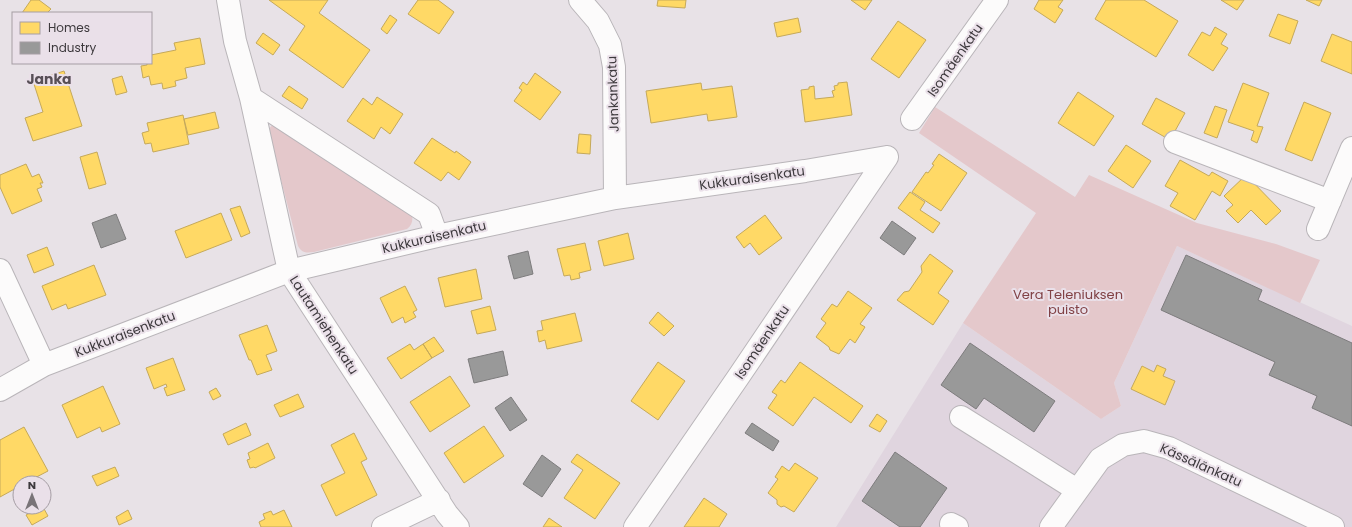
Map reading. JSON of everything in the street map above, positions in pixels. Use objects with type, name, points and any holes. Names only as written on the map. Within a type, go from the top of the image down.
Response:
[{"type":"street","name":"Lautamiehenkatu","points":[[228,0],[235,41],[251,98],[289,271],[458,527]]},
{"type":"street","name":"Jankankatu","points":[[580,0],[598,22],[610,46],[614,67],[615,198]]},
{"type":"street","name":"Isomäenkatu","points":[[912,119],[997,0]]},
{"type":"street","points":[[251,98],[429,214],[436,236]]},
{"type":"street","points":[[1175,142],[1330,201]]},
{"type":"street","name":"Kukkuraisenkatu","points":[[0,390],[44,365],[289,271],[436,236],[615,198],[805,171],[887,157]]},
{"type":"street","name":"Isomäenkatu","points":[[635,527],[887,157]]},
{"type":"street","points":[[1318,229],[1350,158]]},
{"type":"street","points":[[0,270],[44,365]]},
{"type":"street","points":[[961,417],[1078,490]]},
{"type":"street","name":"Kässälänkatu","points":[[1051,527],[1100,459],[1123,445],[1144,441],[1169,448],[1333,527]]},
{"type":"street","points":[[383,527],[439,500]]},
{"type":"shaded area","points":[[1177,246],[1352,326],[1352,527],[836,527],[963,323],[1101,419],[1121,406],[1114,383]]},
{"type":"green space","name":"Vera Teleniuksen puisto","points":[[935,107],[1075,197],[1089,175],[1197,223],[1276,244],[1320,260],[1300,303],[1177,246],[1114,383],[1121,406],[1101,419],[963,323],[1036,213],[919,133]]},
{"type":"green space","points":[[274,124],[412,215],[410,226],[407,229],[314,252],[306,252],[301,250],[298,246],[269,133],[270,128]]},
{"type":"building: Homes","points":[[31,0],[39,0],[51,9],[48,12],[23,12]]},
{"type":"building: Homes","points":[[269,0],[328,0],[319,13],[370,50],[343,88],[289,50],[305,26]]},
{"type":"building: Homes","points":[[418,0],[438,0],[454,12],[439,34],[408,14]]},
{"type":"building: Homes","points":[[658,0],[686,0],[685,8],[657,6]]},
{"type":"building: Homes","points":[[851,0],[872,0],[865,10]]},
{"type":"building: Homes","points":[[1039,0],[1063,0],[1058,7],[1063,10],[1055,23],[1034,9]]},
{"type":"building: Homes","points":[[1106,0],[1144,0],[1178,21],[1156,57],[1095,19]]},
{"type":"building: Homes","points":[[1221,0],[1244,0],[1237,10]]},
{"type":"building: Homes","points":[[1306,0],[1322,0],[1319,6]]},
{"type":"building: Homes","points":[[1278,14],[1298,21],[1290,44],[1269,36]]},
{"type":"building: Homes","points":[[390,15],[397,20],[387,34],[381,29]]},
{"type":"building: Homes","points":[[798,18],[801,32],[777,37],[774,23]]},
{"type":"building: Homes","points":[[898,21],[926,40],[899,78],[871,59]]},
{"type":"building: Homes","points":[[1215,27],[1227,34],[1221,44],[1228,48],[1213,71],[1188,55],[1202,32],[1210,36]]},
{"type":"building: Homes","points":[[263,33],[280,45],[273,55],[256,43]]},
{"type":"building: Homes","points":[[1332,34],[1352,42],[1352,74],[1321,61]]},
{"type":"building: Homes","points":[[200,38],[205,64],[185,68],[187,78],[175,81],[176,86],[163,89],[162,83],[151,85],[149,76],[143,78],[141,66],[152,64],[152,55],[176,50],[174,43]]},
{"type":"building: Homes","points":[[64,71],[82,126],[33,141],[25,118],[43,112],[33,81]]},
{"type":"building: Homes","points":[[535,73],[561,92],[540,120],[514,101],[522,90],[519,88],[523,82],[527,85]]},
{"type":"building: Homes","points":[[122,76],[127,92],[116,95],[112,79]]},
{"type":"building: Homes","points":[[847,82],[852,115],[805,122],[801,90],[809,89],[809,87],[814,86],[815,99],[834,97],[832,91],[835,90],[834,86],[838,85],[838,83]]},
{"type":"building: Homes","points":[[701,83],[702,90],[732,86],[737,117],[708,121],[707,114],[651,123],[646,91]]},
{"type":"building: Homes","points":[[1243,83],[1269,93],[1257,126],[1263,127],[1257,143],[1251,140],[1254,131],[1228,122]]},
{"type":"building: Homes","points":[[289,86],[308,99],[302,109],[282,96]]},
{"type":"building: Homes","points":[[1078,92],[1114,116],[1094,146],[1058,123]]},
{"type":"building: Homes","points":[[377,97],[403,114],[390,134],[381,127],[374,139],[347,121],[363,98],[372,105]]},
{"type":"building: Homes","points":[[1156,98],[1185,113],[1170,140],[1142,124]]},
{"type":"building: Homes","points":[[1304,102],[1331,113],[1312,161],[1285,150]]},
{"type":"building: Homes","points":[[1215,106],[1227,110],[1217,138],[1204,133]]},
{"type":"building: Homes","points":[[215,112],[219,128],[188,135],[184,119]]},
{"type":"building: Homes","points":[[183,115],[189,144],[153,152],[151,143],[145,144],[142,133],[149,131],[147,123]]},
{"type":"building: Homes","points":[[579,134],[591,135],[590,154],[577,153]]},
{"type":"building: Homes","points":[[432,138],[455,153],[456,151],[471,162],[459,180],[448,172],[441,181],[414,163]]},
{"type":"building: Homes","points":[[1126,145],[1151,161],[1133,188],[1108,171]]},
{"type":"building: Homes","points":[[97,152],[106,184],[89,189],[80,157]]},
{"type":"building: Homes","points":[[939,154],[967,173],[941,211],[912,192],[926,172],[928,173],[934,165],[932,164]]},
{"type":"building: Homes","points":[[1180,160],[1209,176],[1212,172],[1228,181],[1220,196],[1212,191],[1195,220],[1170,206],[1178,193],[1165,186]]},
{"type":"building: Homes","points":[[26,164],[32,177],[39,174],[43,183],[40,183],[42,187],[37,189],[42,201],[12,214],[0,187],[0,175]]},
{"type":"building: Homes","points":[[1246,175],[1281,211],[1266,225],[1251,210],[1238,223],[1226,211],[1233,205],[1224,196]]},
{"type":"building: Homes","points":[[910,192],[925,202],[920,210],[940,223],[933,233],[898,208]]},
{"type":"building: Homes","points":[[240,206],[250,233],[241,237],[230,209]]},
{"type":"building: Homes","points":[[221,213],[232,240],[186,258],[175,231]]},
{"type":"building: Homes","points":[[765,215],[782,238],[759,255],[750,243],[744,248],[736,237]]},
{"type":"building: Homes","points":[[628,233],[634,259],[604,266],[598,241]]},
{"type":"building: Homes","points":[[585,243],[591,270],[579,273],[580,278],[571,280],[570,275],[564,276],[557,249]]},
{"type":"building: Homes","points":[[47,247],[54,265],[34,273],[27,255]]},
{"type":"building: Homes","points":[[930,254],[953,271],[938,293],[949,301],[933,325],[897,300],[904,292],[909,291],[922,272],[921,266]]},
{"type":"building: Homes","points":[[94,265],[106,295],[68,309],[66,304],[52,310],[42,286]]},
{"type":"building: Homes","points":[[476,269],[482,299],[445,307],[438,278]]},
{"type":"building: Homes","points":[[405,286],[417,310],[413,312],[416,317],[405,323],[403,317],[392,323],[380,298]]},
{"type":"building: Homes","points":[[848,291],[872,308],[860,324],[865,327],[855,343],[850,339],[839,354],[830,350],[829,347],[816,337],[826,323],[821,319],[832,304],[837,307]]},
{"type":"building: Homes","points":[[490,306],[496,330],[477,334],[471,311]]},
{"type":"building: Homes","points":[[658,312],[674,326],[664,336],[649,323]]},
{"type":"building: Homes","points":[[575,313],[582,341],[547,349],[545,340],[539,342],[537,331],[543,330],[541,321]]},
{"type":"building: Homes","points":[[267,325],[277,351],[266,355],[272,370],[257,375],[239,335]]},
{"type":"building: Homes","points":[[434,337],[444,351],[432,358],[423,344]]},
{"type":"building: Homes","points":[[410,344],[414,350],[423,344],[432,358],[401,379],[387,358]]},
{"type":"building: Homes","points":[[173,358],[185,390],[167,396],[164,388],[167,387],[166,384],[154,389],[146,368]]},
{"type":"building: Homes","points":[[658,362],[685,381],[658,420],[631,401]]},
{"type":"building: Homes","points":[[800,362],[863,406],[851,423],[814,397],[793,426],[768,408],[777,395],[772,392],[781,380],[785,383]]},
{"type":"building: Homes","points":[[1157,365],[1166,369],[1163,376],[1175,381],[1165,405],[1131,389],[1142,366],[1154,372]]},
{"type":"building: Homes","points":[[450,376],[470,406],[430,432],[410,402]]},
{"type":"building: Homes","points":[[103,386],[120,424],[102,432],[100,427],[77,438],[62,405]]},
{"type":"building: Homes","points":[[216,388],[221,396],[213,400],[209,392]]},
{"type":"building: Homes","points":[[298,394],[304,407],[280,417],[274,405]]},
{"type":"building: Homes","points":[[877,414],[887,421],[880,432],[869,426]]},
{"type":"building: Homes","points":[[246,423],[251,435],[228,445],[223,434]]},
{"type":"building: Homes","points":[[484,426],[504,456],[464,483],[444,453]]},
{"type":"building: Homes","points":[[24,427],[48,471],[40,475],[12,475],[12,490],[0,497],[0,440]]},
{"type":"building: Homes","points":[[354,433],[367,459],[361,462],[377,495],[336,516],[321,485],[345,473],[331,445]]},
{"type":"building: Homes","points":[[268,443],[275,458],[255,468],[250,468],[247,460],[250,459],[248,453]]},
{"type":"building: Homes","points":[[577,454],[620,483],[595,519],[564,498],[583,470],[571,462]]},
{"type":"building: Homes","points":[[795,463],[818,478],[794,512],[784,506],[781,507],[777,504],[777,500],[768,493],[778,479],[775,477],[782,466],[789,471]]},
{"type":"building: Homes","points":[[115,467],[119,476],[97,486],[92,476]]},
{"type":"building: Homes","points":[[704,498],[727,514],[719,527],[684,527]]},
{"type":"building: Homes","points":[[128,510],[132,519],[119,525],[116,517]]},
{"type":"building: Homes","points":[[284,510],[292,527],[261,527],[259,522],[265,519],[263,514],[271,511],[273,515]]},
{"type":"building: Homes","points":[[26,515],[47,515],[48,516],[32,525]]},
{"type":"building: Homes","points":[[549,518],[562,527],[543,527]]},
{"type":"building: Industry","points":[[116,214],[126,239],[101,248],[92,223]]},
{"type":"building: Industry","points":[[892,221],[916,238],[904,255],[880,238]]},
{"type":"building: Industry","points":[[528,251],[533,274],[514,279],[508,256]]},
{"type":"building: Industry","points":[[1186,255],[1262,290],[1258,300],[1352,343],[1352,426],[1312,408],[1317,396],[1269,375],[1275,362],[1161,310]]},
{"type":"building: Industry","points":[[970,343],[1055,401],[1034,432],[984,398],[976,409],[941,385]]},
{"type":"building: Industry","points":[[503,351],[508,375],[474,383],[468,359]]},
{"type":"building: Industry","points":[[511,397],[527,420],[510,431],[495,408]]},
{"type":"building: Industry","points":[[752,423],[779,441],[773,451],[745,433]]},
{"type":"building: Industry","points":[[895,452],[947,488],[920,527],[900,527],[862,501]]},
{"type":"building: Industry","points":[[542,455],[561,469],[542,497],[523,484]]},
{"type":"district","name":"Janka","points":[[49,79]]}]
